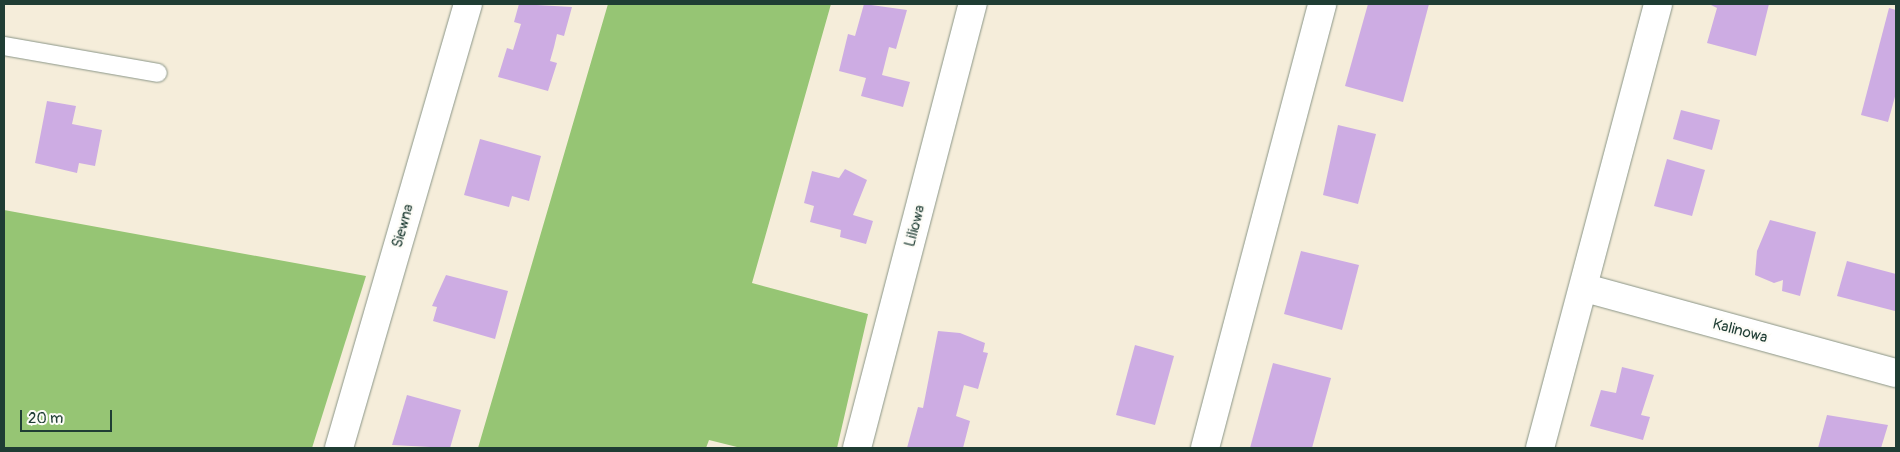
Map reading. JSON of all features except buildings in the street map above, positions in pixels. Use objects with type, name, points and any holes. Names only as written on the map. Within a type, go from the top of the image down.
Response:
[{"type":"street","name":"Siewna","points":[[339,448],[468,4]]},
{"type":"street","name":"Liliowa","points":[[857,448],[972,4]]},
{"type":"street","points":[[1205,448],[1322,4]]},
{"type":"street","points":[[1540,448],[1585,288],[1658,4]]},
{"type":"street","name":"Kalinowa","points":[[1585,288],[1896,373]]},
{"type":"lane","points":[[4,46],[158,73]]},
{"type":"green space","points":[[608,4],[831,4],[752,283],[868,314],[837,448],[741,448],[709,440],[706,448],[478,448]]},
{"type":"green space","points":[[4,210],[366,276],[312,448],[4,448]]}]
